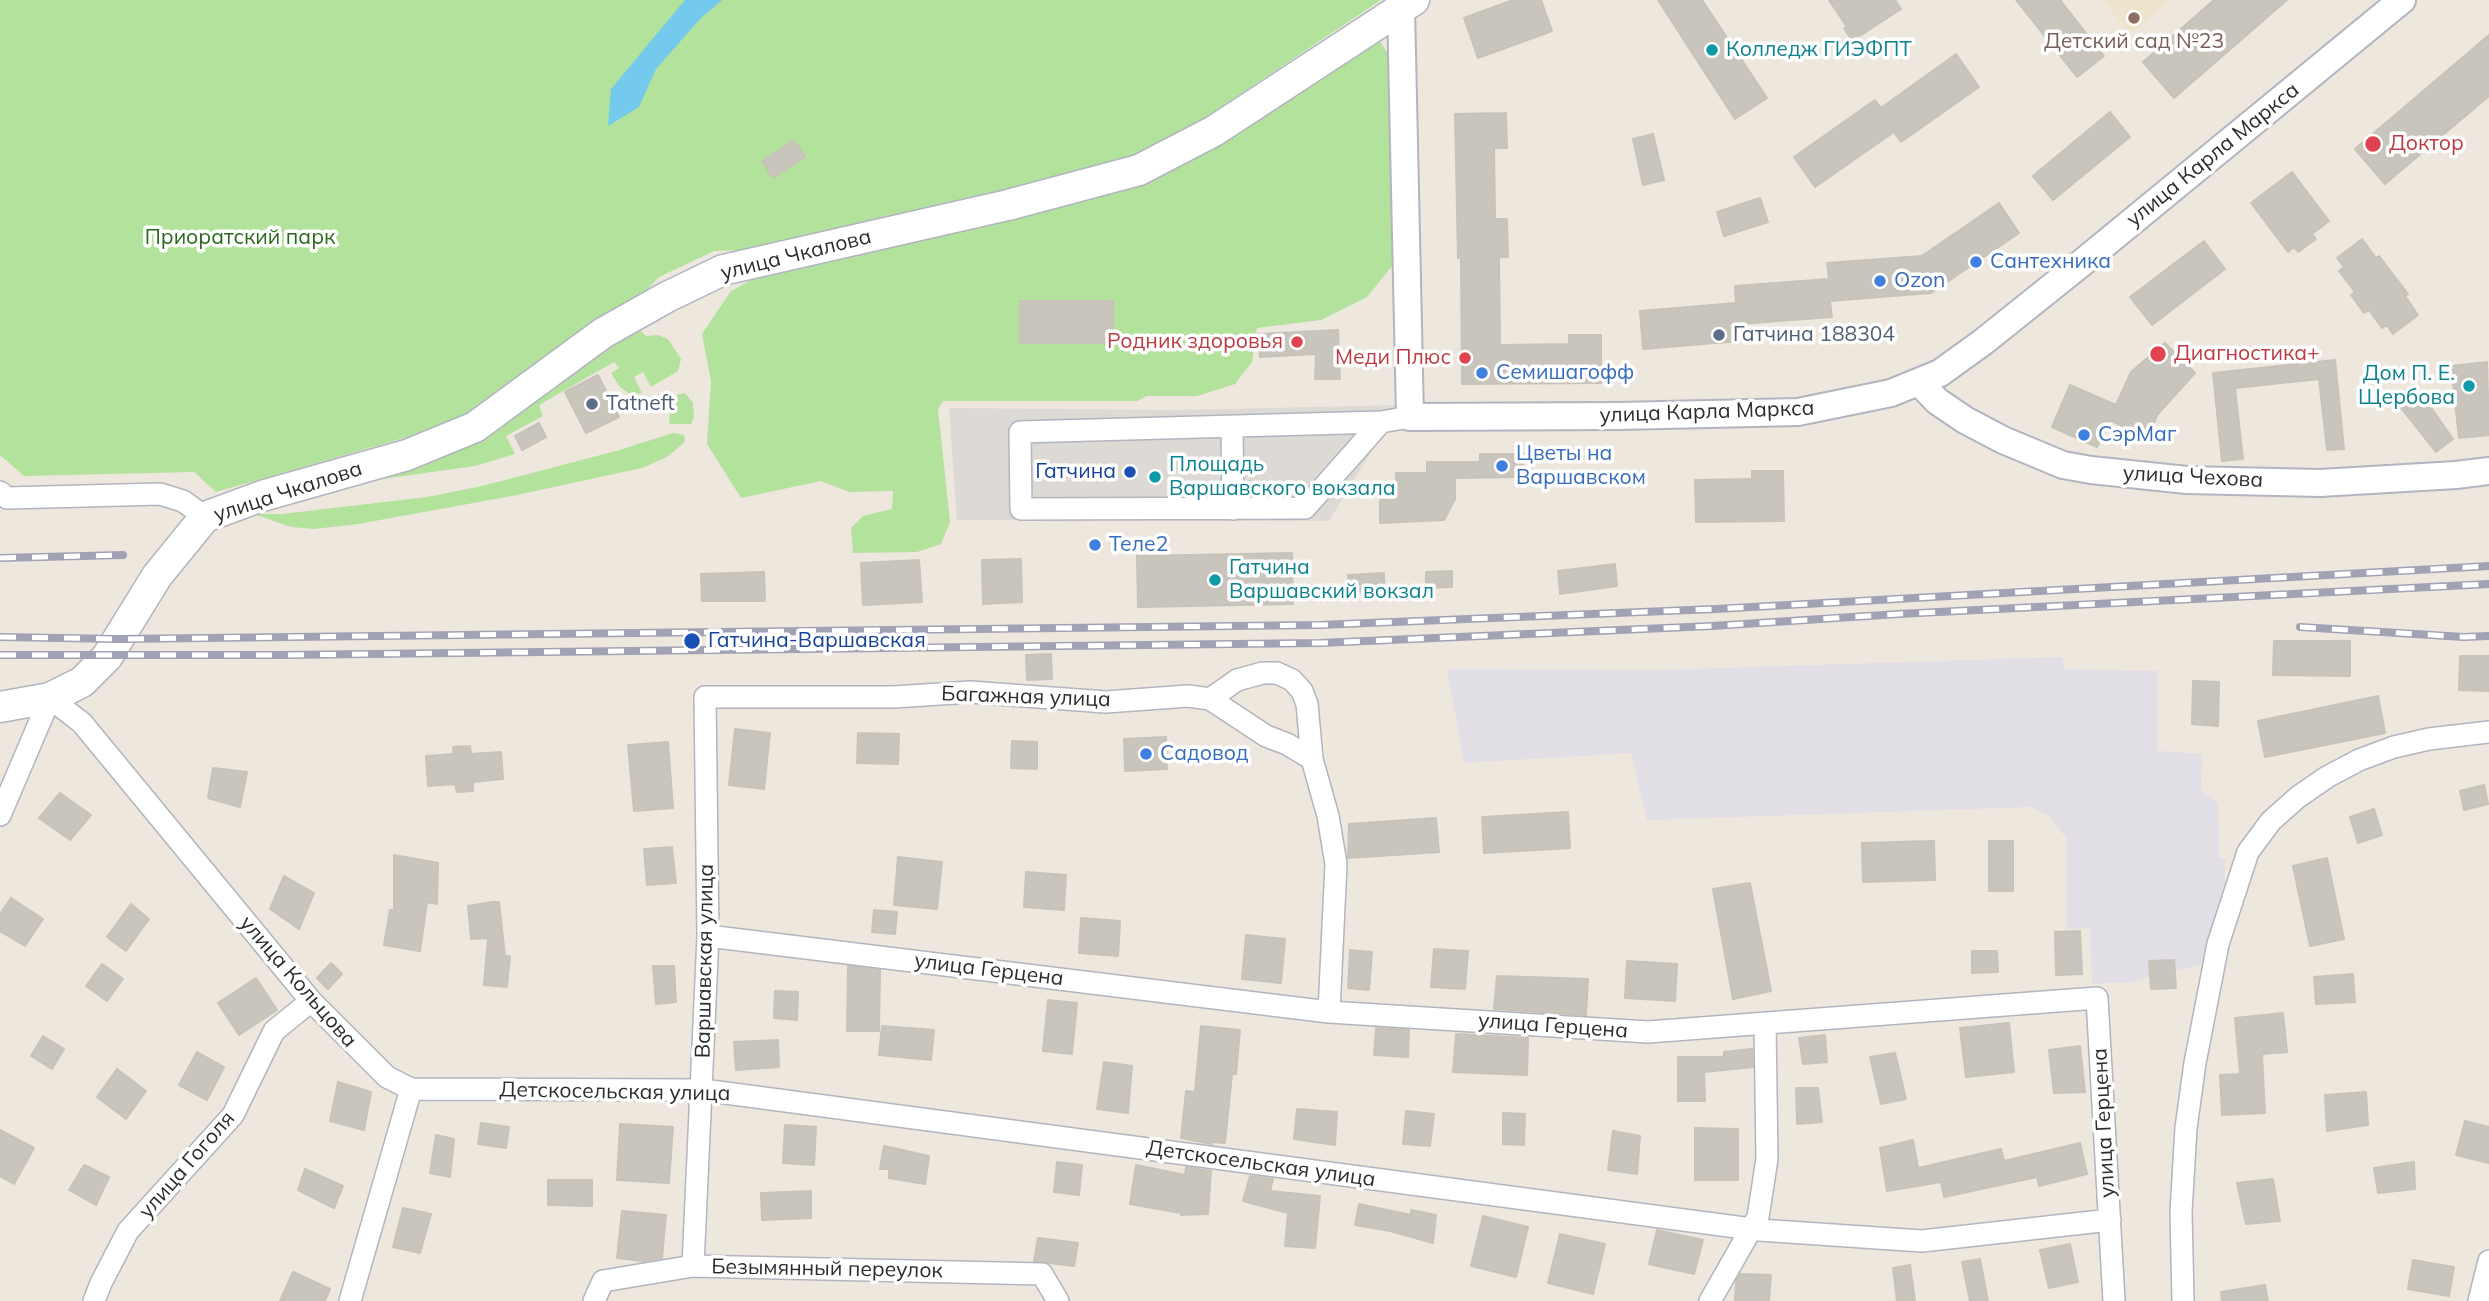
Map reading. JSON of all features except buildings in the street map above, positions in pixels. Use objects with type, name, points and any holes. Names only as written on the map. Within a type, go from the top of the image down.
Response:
[{"type":"main road","name":"улица Чкалова","points":[[0,707],[50,698],[82,682],[107,657],[157,576],[205,517],[262,496],[407,455],[475,427],[603,333],[667,297],[723,270],[1008,205],[1139,170],[1213,131],[1408,4]]},
{"type":"street","name":"улица Карла Маркса","points":[[1410,417],[1769,414],[1798,412],[1860,401],[1920,383],[1940,373],[1983,342],[2402,0]]},
{"type":"street","points":[[1381,422],[1305,508],[1021,509],[1020,432],[1232,428],[1381,422],[1410,417],[1408,4]]},
{"type":"street","name":"улица Чехова","points":[[1920,383],[1937,401],[1965,420],[2003,440],[2063,465],[2091,470],[2187,480],[2320,483],[2489,471]]},
{"type":"street","points":[[1232,428],[1233,509]]},
{"type":"street","points":[[0,492],[7,498],[160,494],[183,500],[205,517]]},
{"type":"street","points":[[1312,760],[1287,744],[1266,736],[1210,699],[1223,687],[1237,680],[1263,673],[1277,673],[1292,680],[1302,691],[1307,704],[1312,760],[1328,816],[1336,864],[1329,1012]]},
{"type":"street","name":"Багажная улица","points":[[705,697],[894,697],[970,692],[1106,702],[1188,696],[1210,699]]},
{"type":"street","name":"Варшавская улица","points":[[693,1266],[708,936],[705,697]]},
{"type":"street","points":[[0,815],[50,698]]},
{"type":"street","name":"улица Кольцова","points":[[50,698],[82,723],[311,1001],[387,1077],[411,1089]]},
{"type":"street","points":[[1287,744],[1297,738],[1307,725]]},
{"type":"street","points":[[2183,1301],[2181,1212],[2191,1089],[2218,944],[2248,852],[2271,821],[2298,797],[2359,760],[2429,739],[2489,732]]},
{"type":"street","name":"улица Герцена","points":[[708,936],[1329,1012],[1648,1032],[2097,998],[2114,1301]]},
{"type":"street","name":"улица Гоголя","points":[[94,1301],[128,1231],[233,1115],[274,1031],[311,1001]]},
{"type":"street","points":[[1710,1301],[1758,1217],[1767,1159],[1765,1023]]},
{"type":"street","points":[[350,1301],[411,1089]]},
{"type":"street","name":"Детскосельская улица","points":[[411,1089],[703,1090],[1751,1229],[1922,1241],[2110,1220]]},
{"type":"street","points":[[2479,1301],[2489,1261]]},
{"type":"street","name":"Безымянный переулок","points":[[594,1301],[603,1281],[693,1266],[1042,1274],[1058,1301]]},
{"type":"shaded area","name":"Детский сад №23","points":[[2103,0],[2171,0],[2131,35]]},
{"type":"shaded area","name":"Площадь Варшавского вокзала","points":[[1400,405],[1329,521],[957,520],[949,408],[1180,410]]},
{"type":"shaded area","points":[[2063,657],[2064,669],[2158,671],[2158,751],[2202,754],[2201,790],[2218,803],[2219,857],[2225,859],[2224,921],[2206,963],[2131,982],[2092,984],[2090,928],[2066,929],[2066,838],[2050,816],[2030,807],[1647,820],[1631,753],[1464,763],[1447,669],[1662,670]]},
{"type":"green space","name":"Приоратский парк","points":[[0,0],[1381,0],[1143,159],[783,249],[714,251],[659,277],[627,311],[463,421],[216,492],[194,472],[24,476],[0,455]]},
{"type":"green space","points":[[1378,38],[1394,64],[1393,265],[1367,297],[1321,320],[1257,328],[1252,362],[1235,384],[1197,396],[1147,396],[1137,401],[943,401],[938,409],[950,522],[941,544],[917,552],[853,553],[851,528],[863,516],[892,509],[893,491],[849,492],[821,481],[741,498],[707,444],[711,381],[702,334],[731,291],[772,269],[1061,202]]},
{"type":"green space","points":[[640,330],[646,336],[658,335],[668,339],[681,359],[678,371],[651,387],[643,372],[634,377],[642,393],[631,395],[619,386],[611,373],[619,368],[614,362],[539,405],[543,416],[506,436],[515,454],[475,466],[361,482],[578,367]]},
{"type":"green space","points":[[685,393],[693,403],[694,417],[691,424],[669,424],[677,395]]},
{"type":"green space","points":[[673,433],[684,435],[685,441],[667,457],[642,468],[512,496],[358,524],[314,529],[291,527],[254,514],[282,514],[427,497],[482,486],[616,451]]},
{"type":"water","points":[[685,0],[722,0],[701,18],[656,69],[639,107],[608,126],[611,89]]},
{"type":"railway","points":[[0,558],[123,555]]},
{"type":"railway","points":[[0,637],[119,639],[1319,625],[1716,609],[2489,566]]},
{"type":"railway","points":[[0,655],[283,655],[1320,643],[1712,626],[2489,584]]},
{"type":"railway","points":[[2300,627],[2464,637],[2489,636]]},
{"type":"place","name":"Детский сад №23","points":[[2134,18]]},
{"type":"place","name":"Колледж ГИЭФПТ","points":[[1712,50]]},
{"type":"place","name":"Доктор","points":[[2373,144]]},
{"type":"place","name":"Сантехника","points":[[1976,262]]},
{"type":"place","name":"Ozon","points":[[1880,281]]},
{"type":"place","name":"Гатчина 188304","points":[[1719,335]]},
{"type":"place","name":"Родник здоровья","points":[[1297,342]]},
{"type":"place","name":"Диагностика+","points":[[2158,354]]},
{"type":"place","name":"Меди Плюс","points":[[1465,358]]},
{"type":"place","name":"Семишагофф","points":[[1482,373]]},
{"type":"place","name":"Дом П. Е. Щербова","points":[[2469,386]]},
{"type":"place","name":"Tatneft","points":[[592,404]]},
{"type":"place","name":"СэрМаг","points":[[2084,435]]},
{"type":"place","name":"Цветы на Варшавском","points":[[1502,466]]},
{"type":"place","name":"Гатчина","points":[[1130,472]]},
{"type":"place","name":"Площадь Варшавского вокзала","points":[[1155,477]]},
{"type":"place","name":"Теле2","points":[[1095,545]]},
{"type":"place","name":"Гатчина Варшавский вокзал","points":[[1215,580]]},
{"type":"place","name":"Гатчина-Варшавская","points":[[692,641]]},
{"type":"place","name":"Садовод","points":[[1146,754]]}]
